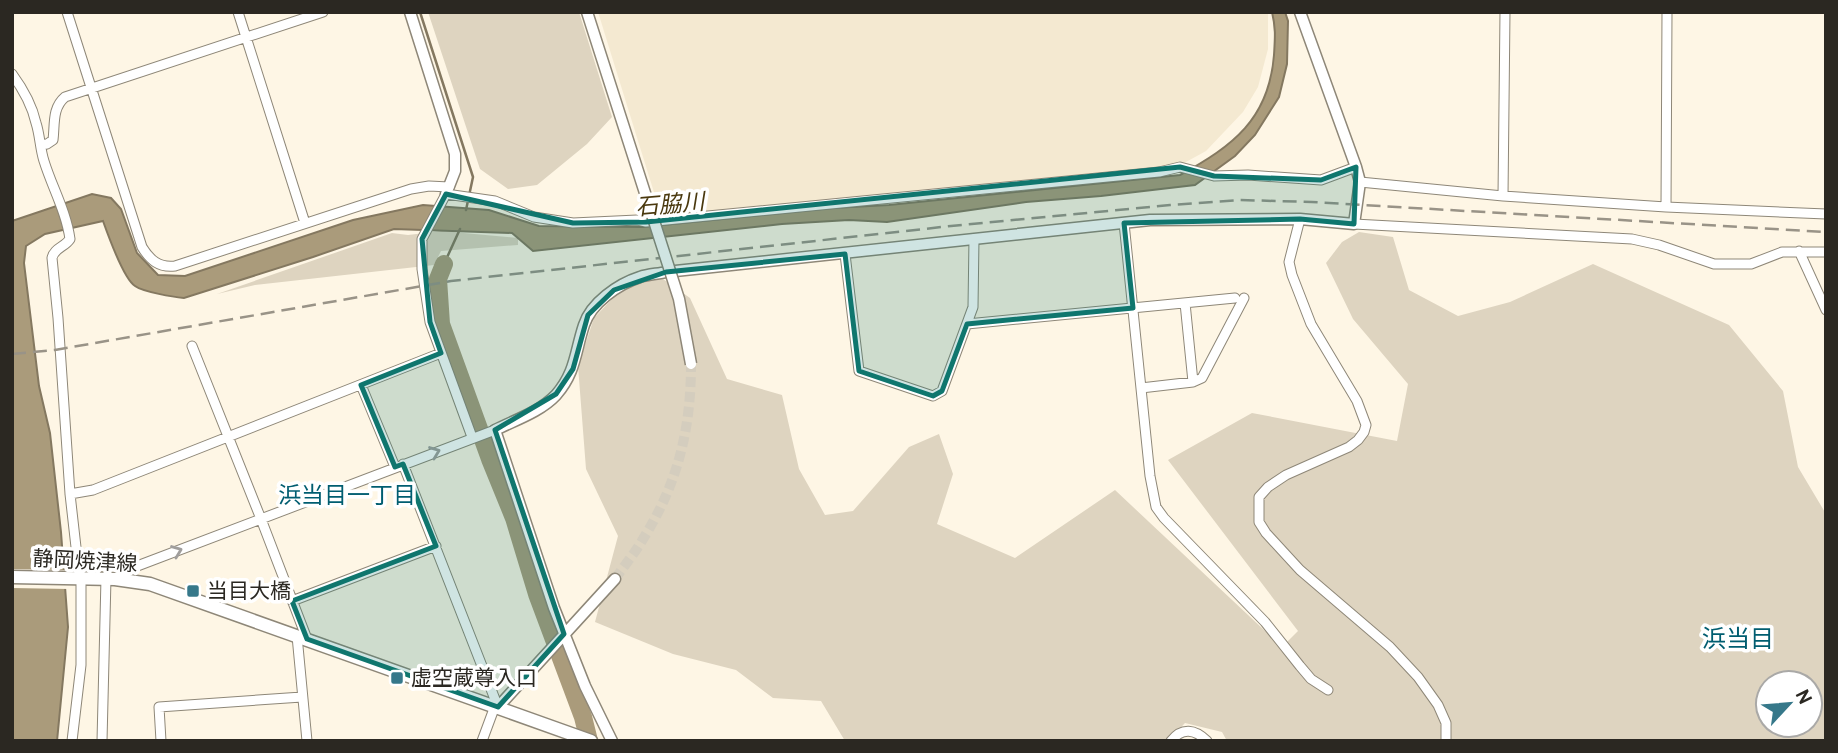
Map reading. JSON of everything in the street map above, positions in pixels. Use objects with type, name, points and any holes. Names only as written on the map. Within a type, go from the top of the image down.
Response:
[{"type":"main road","name":"静岡焼津線","points":[[12,578],[111,579],[150,584],[585,739]]},
{"type":"street","points":[[67,12],[142,247],[148,256],[160,265],[175,266],[411,189],[429,186],[460,197],[495,201],[534,218],[573,223],[637,220],[646,222],[1159,172],[1180,167],[1214,176],[1248,175],[1321,180],[1356,167]]},
{"type":"street","points":[[238,12],[305,223]]},
{"type":"street","points":[[41,145],[52,140],[55,114],[60,101],[65,97],[323,12]]},
{"type":"street","points":[[410,12],[455,154],[455,172],[422,239],[422,269],[430,322],[472,437]]},
{"type":"street","points":[[587,12],[679,299],[691,364]]},
{"type":"street","points":[[1300,12],[1360,182],[1354,224]]},
{"type":"street","points":[[1503,197],[1505,12]]},
{"type":"street","points":[[1666,206],[1667,12]]},
{"type":"street","points":[[12,74],[31,106],[44,163],[59,199],[70,239],[55,251],[52,258],[78,578],[81,666],[72,741]]},
{"type":"street","points":[[1360,182],[1503,197],[1826,214]]},
{"type":"street","points":[[1300,219],[1289,261],[1292,275],[1311,324],[1357,401],[1366,425],[1358,440],[1349,447],[1286,475],[1268,487],[1259,497],[1259,522],[1300,570],[1390,647],[1418,677],[1438,705],[1446,723],[1446,741]]},
{"type":"street","points":[[102,741],[111,579],[132,568],[495,430],[530,413],[556,394],[573,369],[588,315],[603,299],[624,284],[640,277],[1150,220],[1300,219],[1632,239],[1659,245],[1714,264],[1751,264],[1782,252],[1826,252]]},
{"type":"street","points":[[1124,223],[1150,476],[1156,508],[1265,622],[1311,679],[1328,690]]},
{"type":"street","points":[[845,254],[859,372],[933,396],[942,391],[973,307],[974,239]]},
{"type":"street","points":[[1799,251],[1826,310]]},
{"type":"street","points":[[967,324],[1239,298],[1202,378],[1193,382],[1141,388]]},
{"type":"street","points":[[1185,303],[1193,382]]},
{"type":"street","points":[[191,346],[292,601],[302,638],[302,697],[307,741]]},
{"type":"street","points":[[70,494],[93,490],[442,353]]},
{"type":"street","points":[[361,385],[436,546],[497,706]]},
{"type":"street","points":[[495,430],[563,636],[612,741]]},
{"type":"street","points":[[292,601],[436,546]]},
{"type":"street","points":[[482,741],[497,706],[615,579]]},
{"type":"street","points":[[161,741],[159,707],[302,697]]},
{"type":"street","points":[[1171,741],[1185,730],[1193,731],[1207,741]]},
{"type":"highlighted area","points":[[1180,167],[1214,176],[1321,180],[1356,167],[1354,224],[1300,219],[1124,223],[1133,308],[967,324],[942,391],[933,396],[859,371],[845,254],[666,272],[614,290],[588,315],[573,369],[556,394],[495,430],[564,634],[498,707],[307,639],[292,601],[436,546],[403,464],[395,467],[361,385],[441,353],[430,322],[422,239],[446,194],[573,223],[646,222]]},
{"type":"shaded area","points":[[428,12],[579,12],[612,117],[587,144],[537,185],[508,189],[480,169]]},
{"type":"shaded area","points":[[598,12],[1268,12],[1268,49],[1258,87],[1243,112],[1206,151],[1186,162],[1157,169],[662,218]]},
{"type":"shaded area","points":[[1272,12],[1285,12],[1288,21],[1287,64],[1279,97],[1255,135],[1235,156],[1195,185],[1026,202],[887,222],[849,220],[782,224],[533,251],[512,233],[394,229],[184,298],[135,286],[121,266],[103,221],[45,234],[26,246],[24,263],[39,386],[50,433],[68,627],[57,741],[12,741],[12,221],[92,194],[111,198],[121,209],[137,253],[158,275],[185,276],[353,220],[423,205],[489,210],[539,226],[643,227],[1180,175],[1232,141],[1256,113],[1265,97],[1271,77],[1275,38]]},
{"type":"shaded area","points":[[442,231],[518,238],[518,245],[441,251],[434,265],[255,285],[217,294],[392,233],[408,235]]},
{"type":"shaded area","points":[[1359,232],[1393,237],[1409,290],[1458,316],[1510,302],[1593,264],[1729,325],[1783,391],[1798,467],[1826,514],[1826,741],[1227,741],[1222,732],[1185,723],[1168,741],[845,741],[821,701],[773,698],[736,670],[673,654],[595,622],[618,536],[586,469],[578,366],[594,318],[613,298],[633,282],[663,279],[690,298],[727,379],[782,395],[799,469],[825,515],[853,511],[909,447],[939,434],[953,474],[937,524],[1015,558],[1115,490],[1282,647],[1298,631],[1168,460],[1252,413],[1397,441],[1408,384],[1353,319],[1326,263],[1342,242]]},
{"type":"pier","points":[[12,569],[68,570],[69,589],[12,588]]},
{"type":"waterway","points":[[420,12],[473,177],[466,210]]},
{"type":"waterway","points":[[444,264],[460,229]]},
{"type":"waterway","name":"石脇川","points":[[444,264],[438,279],[441,324],[514,518],[537,594],[583,717],[589,741]]},
{"type":"tunnel","points":[[615,579],[655,518],[674,476],[685,433],[691,364]]},
{"type":"railway","points":[[12,354],[55,350],[451,281],[951,226],[1239,200],[1826,232]]},
{"type":"place","name":"当目大橋","points":[[193,591]]},
{"type":"place","name":"虚空蔵尊入口","points":[[397,678]]},
{"type":"district","name":"浜当目一丁目","points":[[347,495]]},
{"type":"district","name":"浜当目","points":[[1738,639]]}]
